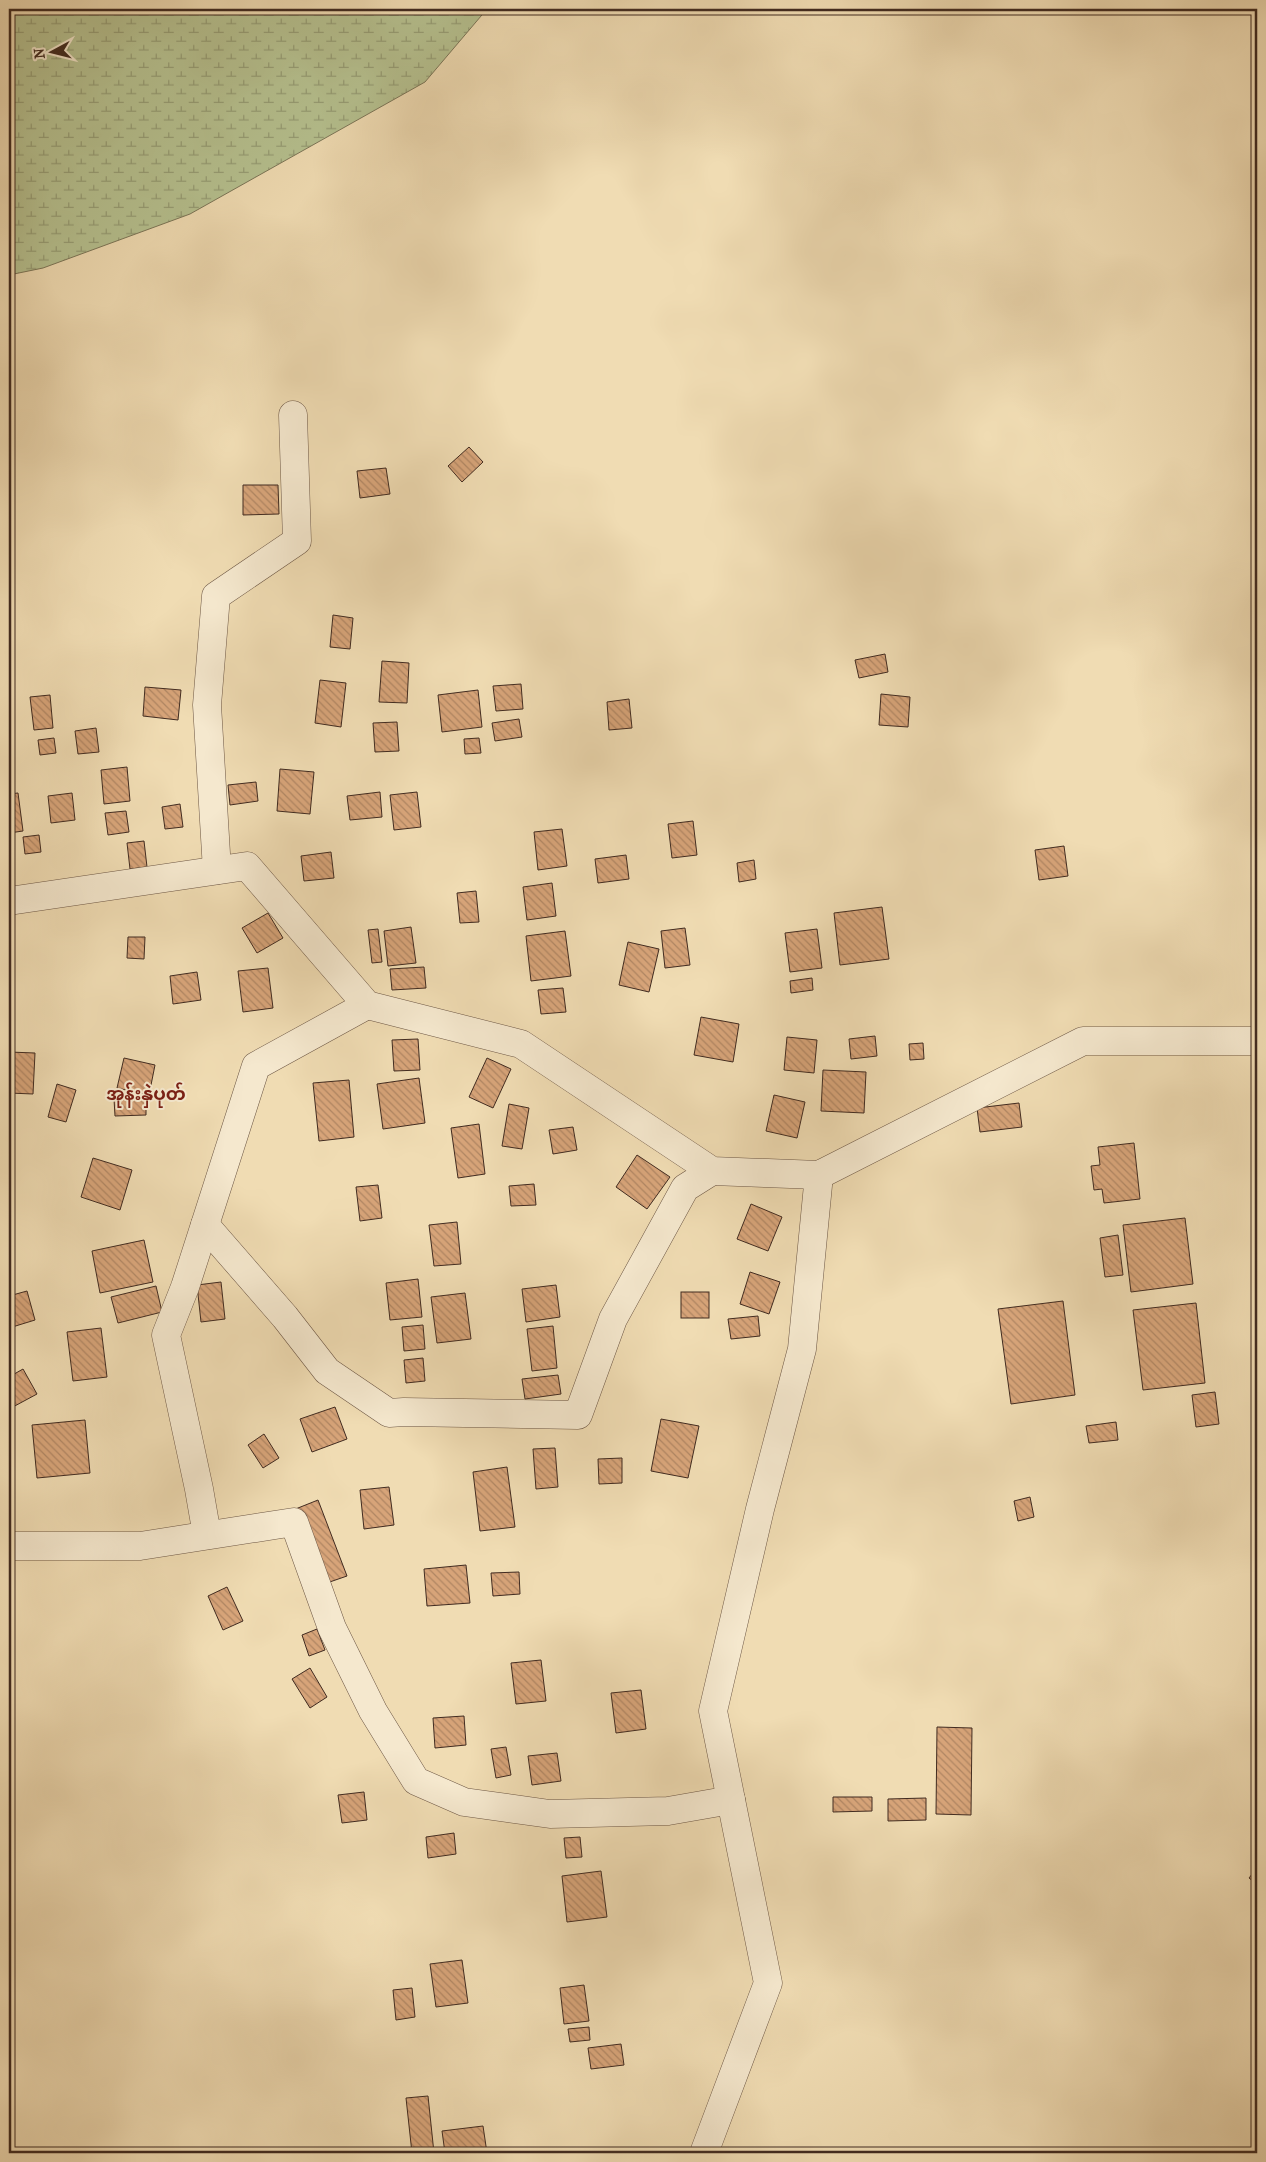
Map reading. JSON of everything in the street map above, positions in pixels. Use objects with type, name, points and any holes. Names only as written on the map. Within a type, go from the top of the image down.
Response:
[{"type":"street","points":[[217,870],[207,705],[216,596],[297,541],[293,415]]},
{"type":"street","points":[[9,901],[247,866],[367,1005],[521,1044],[712,1171],[820,1175],[1082,1042],[1257,1041]]},
{"type":"street","points":[[207,1536],[199,1489],[166,1335],[185,1287],[256,1066],[367,1005]]},
{"type":"street","points":[[205,1225],[285,1317],[327,1371],[389,1413],[578,1415],[613,1319],[685,1188],[712,1171]]},
{"type":"street","points":[[704,2153],[768,1983],[713,1711],[760,1509],[802,1349],[820,1175]]},
{"type":"street","points":[[9,1546],[140,1546],[294,1522],[332,1628],[373,1711],[416,1781],[464,1802],[550,1814],[668,1811],[731,1800]]},
{"type":"green space","points":[[9,9],[487,9],[425,82],[190,214],[43,268],[9,275]]},
{"type":"building","points":[[469,447],[483,462],[462,482],[448,466]]},
{"type":"building","points":[[386,468],[390,494],[360,498],[357,471]]},
{"type":"building","points":[[243,485],[278,485],[279,514],[243,515]]},
{"type":"building","points":[[333,615],[353,618],[350,649],[330,647]]},
{"type":"building","points":[[885,654],[888,672],[859,678],[855,660]]},
{"type":"building","points":[[382,661],[409,663],[407,703],[379,702]]},
{"type":"building","points":[[320,680],[346,683],[341,727],[315,723]]},
{"type":"building","points":[[521,684],[523,709],[496,711],[493,686]]},
{"type":"building","points":[[145,687],[181,690],[178,720],[143,716]]},
{"type":"building","points":[[478,690],[482,727],[442,732],[438,695]]},
{"type":"building","points":[[881,694],[910,697],[908,727],[879,725]]},
{"type":"building","points":[[50,695],[53,728],[34,730],[30,697]]},
{"type":"building","points":[[629,699],[632,728],[609,730],[607,702]]},
{"type":"building","points":[[519,719],[522,737],[495,741],[492,723]]},
{"type":"building","points":[[397,722],[399,751],[375,752],[373,723]]},
{"type":"building","points":[[96,728],[99,752],[78,754],[75,731]]},
{"type":"building","points":[[54,738],[56,753],[40,755],[38,740]]},
{"type":"building","points":[[479,738],[481,753],[465,754],[464,739]]},
{"type":"building","points":[[127,767],[130,801],[104,804],[101,770]]},
{"type":"building","points":[[280,769],[314,772],[310,814],[277,811]]},
{"type":"building","points":[[256,782],[258,801],[230,805],[228,785]]},
{"type":"building","points":[[380,792],[382,817],[350,820],[347,796]]},
{"type":"building","points":[[417,792],[421,827],[394,830],[390,795]]},
{"type":"building","points":[[18,793],[23,831],[9,833],[9,794]]},
{"type":"building","points":[[72,793],[75,820],[51,823],[48,796]]},
{"type":"building","points":[[180,804],[183,827],[165,829],[162,807]]},
{"type":"building","points":[[126,811],[129,832],[108,835],[105,813]]},
{"type":"building","points":[[693,821],[697,855],[672,858],[668,824]]},
{"type":"building","points":[[562,829],[567,866],[538,870],[534,832]]},
{"type":"building","points":[[39,835],[41,852],[25,854],[23,837]]},
{"type":"building","points":[[144,841],[147,867],[130,869],[127,843]]},
{"type":"building","points":[[1064,846],[1068,876],[1039,880],[1035,850]]},
{"type":"building","points":[[331,852],[334,878],[304,881],[301,856]]},
{"type":"building","points":[[626,855],[629,879],[598,883],[595,859]]},
{"type":"building","points":[[754,860],[756,879],[739,882],[737,863]]},
{"type":"building","points":[[552,883],[556,916],[527,920],[523,887]]},
{"type":"building","points":[[476,891],[479,922],[460,923],[457,893]]},
{"type":"building","points":[[882,907],[889,959],[840,965],[834,913]]},
{"type":"building","points":[[268,913],[283,938],[257,953],[242,928]]},
{"type":"building","points":[[411,927],[416,963],[388,966],[384,931]]},
{"type":"building","points":[[685,928],[690,965],[665,968],[661,931]]},
{"type":"building","points":[[378,929],[382,962],[372,963],[368,930]]},
{"type":"building","points":[[817,929],[822,968],[790,972],[785,933]]},
{"type":"building","points":[[565,931],[571,976],[531,981],[526,936]]},
{"type":"building","points":[[128,937],[145,937],[144,959],[127,958]]},
{"type":"building","points":[[628,942],[659,949],[649,992],[619,985]]},
{"type":"building","points":[[424,967],[426,988],[392,990],[390,969]]},
{"type":"building","points":[[268,968],[273,1008],[243,1012],[238,971]]},
{"type":"building","points":[[197,972],[201,1000],[173,1004],[170,976]]},
{"type":"building","points":[[812,978],[813,990],[791,993],[790,981]]},
{"type":"building","points":[[563,988],[566,1012],[541,1014],[538,990]]},
{"type":"building","points":[[701,1017],[739,1024],[733,1062],[694,1055]]},
{"type":"building","points":[[875,1036],[877,1056],[851,1059],[849,1039]]},
{"type":"building","points":[[787,1037],[817,1040],[814,1073],[784,1070]]},
{"type":"building","points":[[418,1039],[420,1070],[394,1071],[392,1040]]},
{"type":"building","points":[[923,1043],[924,1059],[910,1060],[909,1044]]},
{"type":"building","points":[[9,1052],[35,1053],[33,1094],[9,1093]]},
{"type":"building","points":[[124,1058],[155,1065],[149,1095],[117,1088]]},
{"type":"building","points":[[487,1058],[511,1069],[493,1108],[469,1097]]},
{"type":"building","points":[[823,1070],[866,1072],[864,1113],[821,1111]]},
{"type":"building","points":[[419,1078],[425,1123],[383,1129],[377,1084]]},
{"type":"building","points":[[349,1080],[354,1137],[319,1141],[313,1083]]},
{"type":"building","points":[[57,1084],[76,1090],[66,1122],[48,1117]]},
{"type":"building","points":[[774,1095],[805,1102],[797,1138],[766,1131]]},
{"type":"building","points":[[146,1098],[146,1115],[115,1116],[114,1099]]},
{"type":"building","points":[[1019,1103],[1022,1127],[980,1132],[977,1108]]},
{"type":"building","points":[[509,1104],[529,1108],[522,1149],[502,1146]]},
{"type":"building","points":[[479,1124],[485,1174],[458,1178],[451,1128]]},
{"type":"building","points":[[573,1127],[577,1150],[553,1154],[549,1130]]},
{"type":"building","points":[[1134,1143],[1140,1199],[1104,1203],[1102,1189],[1094,1190],[1091,1166],[1100,1165],[1098,1147]]},
{"type":"building","points":[[637,1155],[670,1177],[647,1209],[616,1187]]},
{"type":"building","points":[[93,1158],[132,1170],[120,1210],[81,1197]]},
{"type":"building","points":[[534,1184],[536,1205],[511,1206],[509,1186]]},
{"type":"building","points":[[378,1185],[382,1218],[360,1221],[356,1187]]},
{"type":"building","points":[[751,1204],[782,1217],[768,1251],[737,1239]]},
{"type":"building","points":[[1185,1218],[1193,1284],[1131,1292],[1123,1225]]},
{"type":"building","points":[[457,1222],[461,1264],[434,1266],[429,1225]]},
{"type":"building","points":[[1118,1235],[1123,1275],[1105,1277],[1100,1238]]},
{"type":"building","points":[[144,1240],[153,1282],[100,1293],[92,1251]]},
{"type":"building","points":[[750,1272],[780,1282],[769,1314],[740,1304]]},
{"type":"building","points":[[418,1279],[422,1317],[390,1320],[386,1283]]},
{"type":"building","points":[[221,1282],[225,1319],[201,1322],[197,1285]]},
{"type":"building","points":[[556,1285],[560,1317],[526,1322],[522,1289]]},
{"type":"building","points":[[156,1286],[162,1312],[118,1323],[111,1297]]},
{"type":"building","points":[[27,1291],[35,1320],[9,1328],[9,1296]]},
{"type":"building","points":[[681,1292],[709,1292],[709,1318],[681,1318]]},
{"type":"building","points":[[465,1293],[471,1339],[437,1343],[431,1297]]},
{"type":"building","points":[[1063,1301],[1075,1395],[1011,1404],[998,1309]]},
{"type":"building","points":[[1196,1303],[1205,1383],[1143,1390],[1133,1310]]},
{"type":"building","points":[[758,1316],[760,1336],[731,1339],[728,1319]]},
{"type":"building","points":[[423,1325],[425,1349],[404,1351],[402,1327]]},
{"type":"building","points":[[553,1326],[557,1368],[532,1371],[527,1329]]},
{"type":"building","points":[[101,1328],[107,1377],[73,1381],[67,1332]]},
{"type":"building","points":[[423,1358],[425,1381],[406,1383],[404,1360]]},
{"type":"building","points":[[23,1369],[37,1394],[11,1408],[9,1405],[9,1377]]},
{"type":"building","points":[[558,1375],[561,1394],[525,1399],[522,1379]]},
{"type":"building","points":[[1215,1392],[1219,1424],[1196,1427],[1192,1395]]},
{"type":"building","points":[[335,1407],[347,1439],[312,1452],[300,1419]]},
{"type":"building","points":[[661,1419],[699,1426],[688,1478],[651,1471]]},
{"type":"building","points":[[85,1420],[90,1473],[37,1478],[32,1425]]},
{"type":"building","points":[[1116,1422],[1118,1440],[1089,1443],[1086,1426]]},
{"type":"building","points":[[264,1434],[279,1458],[263,1468],[248,1445]]},
{"type":"building","points":[[555,1448],[558,1487],[536,1489],[533,1449]]},
{"type":"building","points":[[622,1458],[622,1483],[599,1484],[598,1459]]},
{"type":"building","points":[[507,1467],[515,1527],[480,1531],[473,1472]]},
{"type":"building","points":[[389,1487],[394,1525],[364,1529],[360,1490]]},
{"type":"building","points":[[1030,1497],[1034,1517],[1018,1521],[1014,1501]]},
{"type":"building","points":[[318,1500],[347,1576],[321,1585],[293,1510]]},
{"type":"building","points":[[466,1565],[470,1603],[427,1606],[424,1569]]},
{"type":"building","points":[[519,1572],[520,1594],[493,1596],[491,1573]]},
{"type":"building","points":[[227,1587],[243,1621],[223,1630],[208,1596]]},
{"type":"building","points":[[317,1629],[325,1650],[309,1656],[302,1635]]},
{"type":"building","points":[[541,1660],[546,1701],[516,1704],[511,1663]]},
{"type":"building","points":[[310,1668],[327,1697],[310,1708],[292,1679]]},
{"type":"building","points":[[641,1690],[646,1729],[616,1733],[611,1693]]},
{"type":"building","points":[[464,1716],[466,1745],[435,1748],[433,1718]]},
{"type":"building","points":[[937,1727],[972,1728],[971,1815],[936,1814]]},
{"type":"building","points":[[506,1747],[511,1775],[496,1778],[491,1749]]},
{"type":"building","points":[[557,1753],[561,1781],[532,1785],[528,1756]]},
{"type":"building","points":[[364,1792],[367,1820],[342,1823],[338,1795]]},
{"type":"building","points":[[833,1797],[872,1797],[872,1811],[833,1812]]},
{"type":"building","points":[[926,1798],[926,1820],[888,1821],[888,1799]]},
{"type":"building","points":[[454,1833],[456,1854],[428,1858],[426,1837]]},
{"type":"building","points":[[580,1837],[582,1857],[566,1858],[564,1838]]},
{"type":"building","points":[[1257,1868],[1257,1884],[1249,1878]]},
{"type":"building","points":[[601,1871],[607,1917],[567,1922],[562,1876]]},
{"type":"building","points":[[462,1960],[468,2003],[436,2007],[430,1964]]},
{"type":"building","points":[[584,1985],[589,2021],[564,2024],[560,1988]]},
{"type":"building","points":[[412,1988],[415,2017],[396,2020],[393,1990]]},
{"type":"building","points":[[589,2027],[590,2040],[570,2042],[568,2029]]},
{"type":"building","points":[[621,2044],[624,2065],[591,2069],[588,2048]]},
{"type":"building","points":[[428,2096],[434,2153],[412,2153],[406,2098]]},
{"type":"building","points":[[483,2126],[487,2153],[445,2153],[442,2131]]},
{"type":"district","name":"အုန်းနှဲပုတ်","points":[[146,1094]]}]
